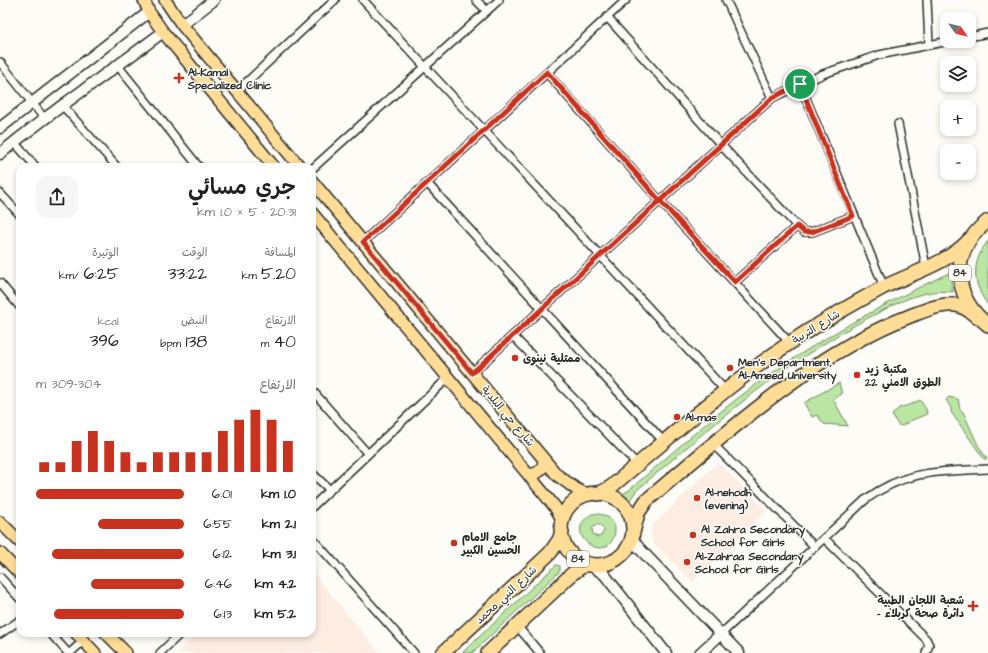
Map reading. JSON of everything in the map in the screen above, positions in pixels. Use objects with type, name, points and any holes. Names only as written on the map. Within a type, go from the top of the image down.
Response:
[{"type":"highway","name":"84","points":[[977,317],[967,303],[961,288],[960,271],[963,254],[970,239],[979,228],[988,221]]},
{"type":"highway","name":"شارع التربية","points":[[594,494],[611,487],[725,390],[790,343],[829,318],[884,288],[954,253],[970,239]]},
{"type":"highway","name":"84","points":[[594,494],[580,498],[574,502],[565,514],[562,527],[564,543],[570,553],[579,560],[590,564],[602,565],[618,558],[630,545],[636,518],[643,504],[754,411],[808,372],[842,350],[883,328],[921,312],[946,306],[959,306],[988,325]]},
{"type":"highway","points":[[594,494],[608,495],[617,499],[624,506],[631,519],[633,533]]},
{"type":"highway","name":"شارع النبي محمد","points":[[443,653],[550,553],[559,540],[562,527]]},
{"type":"highway","name":"84","points":[[488,653],[573,573],[581,567],[590,564]]},
{"type":"main road","points":[[144,0],[149,12],[163,32],[271,163]]},
{"type":"main road","points":[[182,25],[214,0]]},
{"type":"main road","points":[[168,2],[182,25],[297,163]]},
{"type":"main road","points":[[0,128],[149,12]]},
{"type":"main road","points":[[0,154],[62,104],[118,66],[163,32]]},
{"type":"main road","name":"شارع حي البلدية","points":[[316,186],[557,475],[580,492],[594,494]]},
{"type":"main road","name":"شارع حي البلدية","points":[[316,218],[555,507],[561,516],[562,527]]},
{"type":"main road","points":[[528,474],[537,473],[541,470],[544,460]]},
{"type":"main road","points":[[0,522],[16,538]]},
{"type":"main road","points":[[633,533],[636,545],[739,653]]},
{"type":"main road","points":[[0,553],[16,570]]},
{"type":"main road","points":[[590,564],[604,574],[666,653]]},
{"type":"main road","points":[[700,653],[720,634]]},
{"type":"main road","points":[[80,637],[95,653]]},
{"type":"main road","points":[[110,637],[126,653]]},
{"type":"street","points":[[237,91],[335,0]]},
{"type":"street","points":[[363,0],[725,390]]},
{"type":"street","points":[[476,0],[487,11]]},
{"type":"street","points":[[316,166],[499,0]]},
{"type":"street","points":[[363,242],[626,0]]},
{"type":"street","points":[[726,0],[772,98]]},
{"type":"street","points":[[927,0],[929,45]]},
{"type":"street","points":[[607,17],[721,145],[804,232],[812,232],[853,216]]},
{"type":"street","points":[[976,36],[988,33]]},
{"type":"street","points":[[472,373],[772,98],[823,74],[879,55],[940,43]]},
{"type":"street","points":[[0,62],[44,118]]},
{"type":"street","points":[[118,66],[196,163]]},
{"type":"street","points":[[547,72],[660,201],[790,343]]},
{"type":"street","points":[[800,84],[853,216],[884,288]]},
{"type":"street","points":[[62,104],[114,163]]},
{"type":"street","points":[[898,124],[926,267]]},
{"type":"street","points":[[14,142],[32,163]]},
{"type":"street","points":[[427,183],[664,442]]},
{"type":"street","points":[[0,193],[16,211]]},
{"type":"street","points":[[735,282],[797,226]]},
{"type":"street","points":[[0,283],[16,302]]},
{"type":"street","points":[[513,336],[638,464]]},
{"type":"street","points":[[316,503],[448,378]]},
{"type":"street","points":[[316,395],[368,454]]},
{"type":"street","points":[[713,444],[815,547]]},
{"type":"street","points":[[720,634],[865,500],[881,489],[900,480],[927,472],[988,469]]},
{"type":"street","points":[[316,476],[330,490]]},
{"type":"street","points":[[824,538],[926,639],[929,646],[926,653]]},
{"type":"street","points":[[316,543],[414,653]]},
{"type":"street","points":[[0,577],[16,595]]},
{"type":"street","points":[[0,634],[16,623]]},
{"type":"street","points":[[517,626],[540,653]]},
{"type":"street","points":[[54,637],[69,653],[80,637]]},
{"type":"street","points":[[160,653],[177,637]]},
{"type":"shaded area","points":[[716,464],[723,467],[766,511],[693,582],[654,544],[651,537],[651,531],[654,524]]},
{"type":"shaded area","points":[[316,577],[380,653],[177,653],[194,637],[316,637]]},
{"type":"green space","points":[[988,241],[988,305],[976,281],[976,265],[982,249]]},
{"type":"green space","points":[[951,272],[953,292],[930,292],[909,298],[836,336],[776,376],[747,398],[636,491],[630,500],[622,494],[628,491],[722,411],[778,369],[850,324]]},
{"type":"green space","points":[[839,383],[842,394],[833,399],[848,426],[824,424],[817,415],[812,417],[804,403]]},
{"type":"green space","points":[[949,397],[958,399],[960,409],[963,412],[978,445],[987,459],[984,459],[951,412],[951,408],[946,400]]},
{"type":"green space","points":[[920,400],[926,409],[927,414],[902,426],[898,425],[892,415],[899,408]]},
{"type":"green space","points":[[592,514],[602,514],[610,519],[613,522],[615,531],[609,544],[602,548],[594,547],[587,543],[582,537],[581,529],[583,521]],"holes":[[[596,525],[602,526],[603,528],[604,531],[601,536],[597,537],[593,534],[592,529]]]},
{"type":"green space","points":[[556,565],[560,566],[560,571],[472,653],[462,653]]},
{"type":"place","name":"Al-Kamal Specialized Clinic","points":[[179,78]]},
{"type":"place","name":"ممثلية نينوى","points":[[515,358]]},
{"type":"place","name":"Men's Department, Al-Ameed University","points":[[730,368]]},
{"type":"place","name":"مكتبة زيد الطوق الامني 22","points":[[857,375]]},
{"type":"place","name":"Al-mas","points":[[677,417]]},
{"type":"place","name":"Al-nehodh (evening)","points":[[697,498]]},
{"type":"place","name":"Al Zahra Secondary School for Girls","points":[[693,535]]},
{"type":"place","name":"جامع الامام الحسين الكبير","points":[[454,543]]},
{"type":"place","name":"Al-Zahraa Secondary School for Girls","points":[[687,562]]},
{"type":"place","name":"شعبة اللجان الطبية - دائرة صحة كربلاء","points":[[973,606]]},
{"type":"route","points":[[800,84],[772,98],[660,201],[630,228],[513,336],[472,373],[363,242],[547,72],[660,201],[735,282],[797,226],[804,232],[812,232],[853,216],[800,84]]}]
